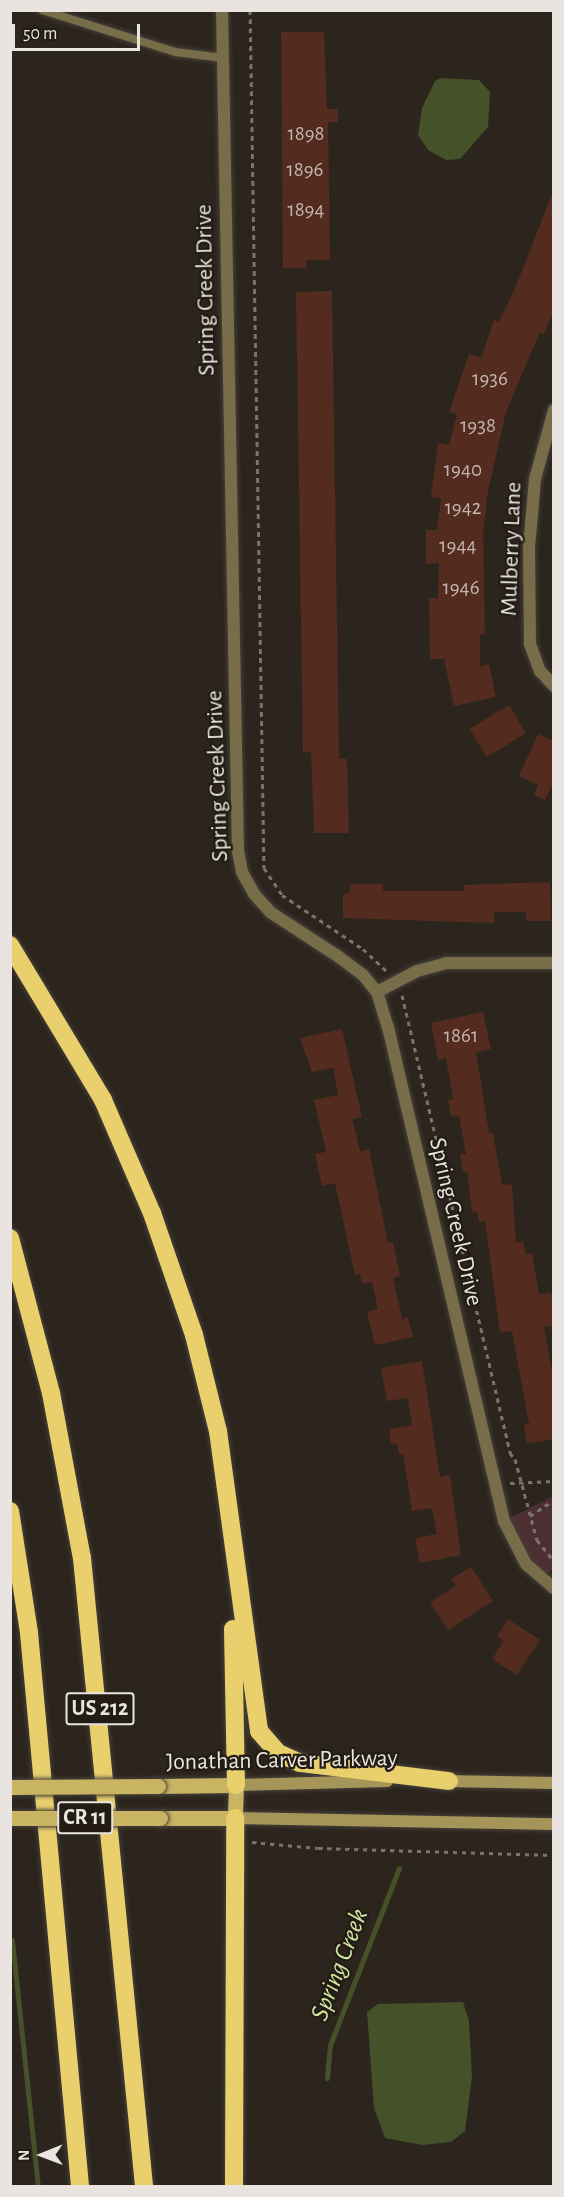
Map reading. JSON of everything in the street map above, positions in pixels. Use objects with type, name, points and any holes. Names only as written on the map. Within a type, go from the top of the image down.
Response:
[{"type":"highway","points":[[10,945],[103,1100],[152,1213],[194,1335],[218,1431],[259,1731],[278,1753],[300,1763],[449,1780]]},
{"type":"highway","name":"US 212","points":[[10,1238],[51,1393],[82,1558],[144,2187]]},
{"type":"highway","points":[[228,1510],[236,1785]]},
{"type":"highway","name":"US 212","points":[[10,1511],[29,1633],[80,2187]]},
{"type":"highway","points":[[234,2187],[236,1827]]},
{"type":"main road","name":"Jonathan Carver Parkway","points":[[10,1786],[236,1785],[449,1780],[554,1783]]},
{"type":"main road","points":[[236,1785],[236,1827]]},
{"type":"main road","name":"CR 11","points":[[10,1818],[160,1818],[236,1827],[554,1824]]},
{"type":"street","name":"Spring Creek Drive","points":[[222,10],[238,851],[242,872],[254,894],[270,912],[339,957],[363,975],[377,992],[495,1483],[513,1544],[526,1564],[554,1588]]},
{"type":"street","name":"Mulberry Lane","points":[[554,410],[535,479],[529,548],[530,644],[540,671],[554,686]]},
{"type":"street","points":[[377,992],[396,982],[446,963],[554,963]]},
{"type":"lane","points":[[42,10],[175,52],[223,58]]},
{"type":"path","points":[[250,10],[264,868],[282,895],[363,949],[396,982],[415,1043],[510,1453],[522,1482],[537,1540],[554,1560]]},
{"type":"path","points":[[495,1483],[554,1481]]},
{"type":"path","points":[[530,1516],[554,1500]]},
{"type":"path","points":[[236,1827],[261,1845],[554,1855]]},
{"type":"shaded area","points":[[441,78],[479,80],[490,92],[488,127],[460,159],[446,160],[428,150],[418,135],[422,108],[435,81]]},
{"type":"shaded area","points":[[553,1496],[553,1569],[541,1578],[504,1521]]},
{"type":"shaded area","points":[[463,2002],[469,2021],[472,2076],[465,2131],[451,2142],[422,2145],[385,2138],[374,2108],[367,2012],[378,2004]]},
{"type":"building","points":[[281,32],[324,32],[327,109],[338,109],[338,122],[328,122],[330,260],[307,260],[306,268],[283,268]]},
{"type":"building","points":[[554,189],[554,311],[544,334],[540,332],[506,412],[488,491],[483,533],[485,634],[480,634],[480,666],[489,664],[496,697],[454,706],[444,659],[430,659],[429,598],[438,598],[439,563],[426,564],[426,530],[437,530],[441,498],[431,497],[438,443],[449,445],[457,414],[449,412],[469,354],[481,358],[494,320],[499,322],[516,286]]},
{"type":"building","points":[[332,291],[339,759],[347,759],[349,833],[314,833],[311,752],[303,752],[296,292]]},
{"type":"building","points":[[509,705],[526,733],[487,757],[470,729]]},
{"type":"building","points":[[538,734],[554,741],[554,782],[545,800],[534,795],[538,785],[519,776]]},
{"type":"building","points":[[550,882],[551,921],[526,921],[526,912],[494,912],[494,923],[343,918],[343,894],[350,893],[350,884],[383,884],[383,891],[464,891],[464,885]]},
{"type":"building","points":[[483,1012],[491,1049],[476,1052],[489,1133],[493,1133],[502,1185],[512,1184],[516,1243],[523,1241],[526,1254],[532,1253],[539,1294],[551,1293],[554,1317],[554,1326],[544,1327],[554,1382],[554,1439],[527,1443],[524,1425],[529,1424],[512,1331],[500,1332],[485,1221],[479,1222],[477,1211],[472,1212],[467,1171],[463,1172],[460,1154],[466,1154],[459,1116],[451,1117],[448,1100],[453,1099],[446,1058],[438,1060],[431,1023]]},
{"type":"building","points":[[342,1029],[362,1117],[352,1119],[360,1151],[369,1149],[388,1243],[393,1242],[400,1276],[393,1278],[402,1319],[408,1317],[413,1337],[375,1345],[367,1312],[378,1309],[372,1282],[362,1284],[360,1274],[355,1275],[335,1183],[322,1186],[315,1154],[326,1152],[314,1100],[338,1095],[333,1068],[312,1072],[300,1038]]},
{"type":"building","points":[[422,1361],[440,1477],[450,1475],[461,1555],[420,1563],[415,1538],[437,1534],[432,1508],[412,1511],[403,1454],[399,1454],[397,1443],[391,1444],[389,1429],[412,1425],[408,1398],[387,1401],[381,1368]]},
{"type":"building","points":[[471,1567],[493,1601],[448,1630],[430,1602],[456,1586],[451,1579]]},
{"type":"building","points":[[508,1619],[540,1640],[517,1675],[492,1659],[504,1641],[497,1636]]},
{"type":"waterway","name":"Spring Creek","points":[[327,2078],[330,2045],[399,1868]]},
{"type":"waterway","points":[[12,1940],[38,2186]]}]
